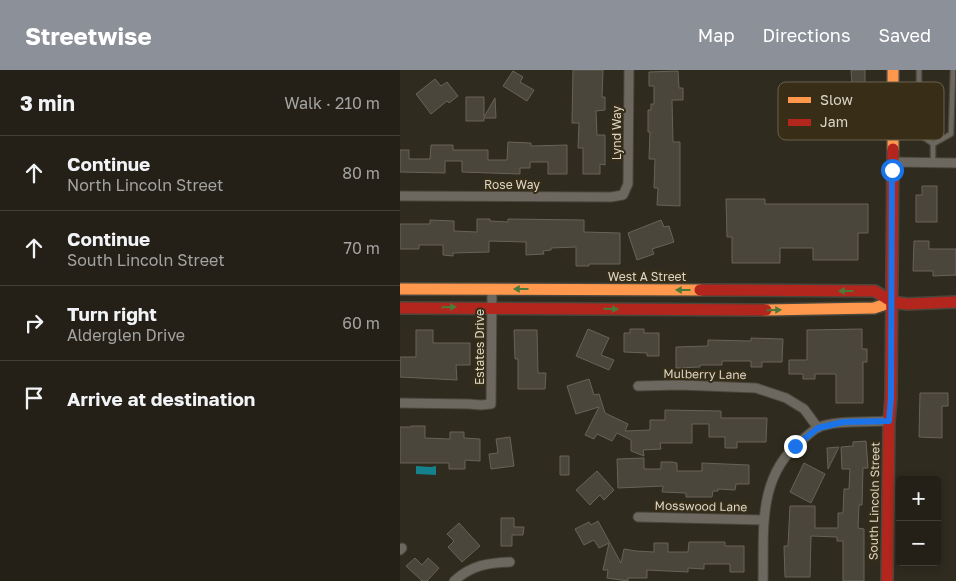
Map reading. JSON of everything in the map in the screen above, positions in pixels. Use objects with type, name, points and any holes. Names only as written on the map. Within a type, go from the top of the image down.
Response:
[{"type":"main road","name":"South Lincoln Street","points":[[887,581],[891,398],[892,140]]},
{"type":"main road","name":"West A Street","points":[[400,289],[875,291],[892,302],[907,304],[956,302]]},
{"type":"main road","name":"West A Street","points":[[400,308],[751,311],[874,308],[892,302]]},
{"type":"street","name":"Lynd Way","points":[[623,195],[628,184],[628,70]]},
{"type":"street","points":[[892,162],[956,163]]},
{"type":"street","name":"Rose Way","points":[[400,196],[611,197],[623,195]]},
{"type":"street","name":"Estates Drive","points":[[400,403],[491,404],[492,289]]},
{"type":"street","name":"Mulberry Lane","points":[[638,386],[756,388],[786,398],[804,409],[818,428]]},
{"type":"street","points":[[763,581],[766,501],[779,465],[795,446],[818,428],[843,422],[889,421]]},
{"type":"street","name":"Mosswood Lane","points":[[638,517],[764,520]]},
{"type":"street","points":[[454,581],[463,573],[483,564],[510,562]]},
{"type":"lane","points":[[944,138],[951,134],[952,70]]},
{"type":"lane","points":[[927,140],[933,144]]},
{"type":"lane","points":[[933,144],[940,140]]},
{"type":"lane","points":[[932,163],[933,144]]},
{"type":"water","points":[[416,466],[436,466],[436,475],[416,474]]},
{"type":"building","points":[[573,70],[603,70],[602,97],[605,97],[605,110],[596,111],[597,135],[605,135],[605,165],[600,164],[600,174],[583,174],[583,148],[578,148],[579,123],[572,123]]},
{"type":"building","points":[[851,70],[865,70],[865,82],[852,82]]},
{"type":"building","points":[[513,71],[523,77],[520,82],[534,90],[527,101],[503,86]]},
{"type":"building","points":[[678,71],[679,88],[683,88],[683,100],[672,100],[673,142],[680,142],[680,206],[657,205],[658,188],[654,188],[655,159],[649,159],[650,132],[648,132],[648,110],[651,110],[651,104],[654,104],[654,86],[649,86],[649,72]]},
{"type":"building","points":[[435,79],[441,86],[447,82],[458,96],[449,103],[447,101],[431,114],[416,94]]},
{"type":"building","points":[[466,97],[484,97],[484,117],[495,98],[496,118],[484,118],[484,121],[466,121]]},
{"type":"building","points":[[508,142],[531,143],[531,146],[567,145],[567,174],[548,174],[548,162],[530,162],[530,168],[520,168],[520,174],[462,172],[462,161],[445,161],[445,173],[400,172],[400,150],[409,150],[409,159],[430,159],[431,145],[453,145],[453,150],[488,150],[488,160],[507,160]]},
{"type":"building","points":[[922,186],[937,186],[937,222],[916,222],[916,195],[922,195]]},
{"type":"building","points":[[726,199],[765,199],[765,204],[868,204],[868,233],[858,233],[858,260],[813,260],[813,248],[780,248],[780,263],[732,263],[732,237],[727,237]]},
{"type":"building","points":[[477,219],[508,222],[508,219],[584,220],[584,232],[620,233],[620,264],[576,266],[576,247],[551,248],[551,250],[543,251],[544,254],[526,255],[526,242],[489,241],[489,252],[453,253],[453,256],[443,255],[443,245],[419,245],[419,249],[400,249],[400,224],[430,224],[430,220],[454,221],[454,231],[477,232]]},
{"type":"building","points":[[661,220],[664,227],[669,226],[674,242],[652,249],[654,254],[637,260],[628,233]]},
{"type":"building","points":[[914,241],[929,241],[929,249],[956,249],[956,275],[933,276],[933,271],[913,271]]},
{"type":"building","points":[[588,329],[609,338],[601,355],[614,360],[609,370],[576,356]]},
{"type":"building","points":[[630,329],[644,329],[644,333],[659,333],[659,356],[647,356],[647,353],[624,352],[624,333],[630,333]]},
{"type":"building","points":[[862,329],[862,349],[867,349],[867,362],[863,362],[863,403],[836,403],[836,374],[815,374],[815,379],[803,379],[803,374],[789,374],[789,360],[807,360],[807,330]]},
{"type":"building","points":[[416,330],[433,330],[433,343],[470,343],[470,365],[456,365],[457,380],[400,377],[400,357],[416,357]]},
{"type":"building","points":[[514,330],[537,330],[538,373],[546,373],[545,389],[518,389],[518,359],[515,359]]},
{"type":"building","points":[[751,338],[783,339],[782,362],[762,362],[762,367],[751,367],[751,361],[722,361],[722,365],[676,368],[676,347],[708,346],[708,340],[751,341]]},
{"type":"building","points":[[589,379],[594,395],[599,394],[605,413],[628,424],[625,431],[650,430],[650,420],[665,420],[665,410],[721,411],[721,418],[767,418],[766,442],[737,442],[737,448],[725,448],[725,437],[709,437],[709,424],[692,424],[692,443],[660,443],[661,449],[643,450],[644,456],[631,451],[631,440],[617,433],[612,441],[597,434],[594,439],[585,435],[599,407],[576,414],[567,386]]},
{"type":"building","points":[[920,393],[948,393],[948,406],[942,406],[942,438],[919,437]]},
{"type":"building","points":[[425,426],[425,438],[450,439],[450,432],[464,432],[464,438],[480,439],[480,461],[465,460],[465,469],[449,469],[449,463],[400,463],[400,427]]},
{"type":"building","points":[[510,437],[514,466],[491,469],[489,454],[498,453],[496,439]]},
{"type":"building","points":[[866,441],[868,468],[863,468],[862,505],[859,505],[858,528],[864,529],[864,581],[843,581],[843,541],[837,541],[837,537],[811,536],[810,577],[785,577],[784,546],[788,546],[790,506],[815,506],[815,528],[838,528],[838,513],[843,513],[844,489],[849,489],[850,469],[842,469],[841,447],[853,446],[853,442]]},
{"type":"building","points":[[839,447],[828,469],[827,448]]},
{"type":"building","points":[[560,456],[569,456],[569,475],[560,475]]},
{"type":"building","points":[[644,458],[644,469],[661,469],[661,462],[677,463],[677,471],[702,471],[702,463],[749,465],[749,484],[736,484],[735,490],[718,489],[718,491],[713,491],[712,497],[686,497],[686,493],[662,492],[663,486],[618,488],[617,459]]},
{"type":"building","points":[[804,463],[825,474],[811,503],[790,492]]},
{"type":"building","points":[[597,471],[614,490],[604,500],[600,495],[590,505],[576,490]]},
{"type":"building","points":[[501,518],[514,518],[514,527],[524,527],[523,535],[512,535],[512,546],[501,546]]},
{"type":"building","points":[[598,521],[621,563],[624,549],[654,552],[654,543],[668,543],[668,552],[688,552],[689,542],[725,542],[725,546],[744,546],[744,572],[730,572],[730,564],[704,564],[704,569],[688,568],[688,572],[647,570],[647,578],[628,578],[628,581],[607,578],[608,570],[603,570],[609,543],[599,548],[594,540],[584,545],[575,529],[589,522],[591,525]]},
{"type":"building","points":[[459,523],[480,546],[462,562],[448,547],[454,541],[447,534]]},
{"type":"building","points":[[415,558],[422,565],[428,558],[439,568],[427,581],[422,581],[406,566]]},
{"type":"traffic: slow","points":[[893,70],[893,82]]},
{"type":"traffic: slow","points":[[893,140],[893,149]]},
{"type":"traffic: slow","points":[[400,289],[700,290]]},
{"type":"traffic: slow","points":[[766,310],[874,308],[892,302]]},
{"type":"traffic: jam","points":[[887,581],[893,149]]},
{"type":"traffic: jam","points":[[700,290],[875,291],[892,302],[907,304],[956,302]]},
{"type":"traffic: jam","points":[[400,308],[766,310]]},
{"type":"route","points":[[795,446],[818,428],[843,422],[889,421],[891,398],[892,170]]}]
